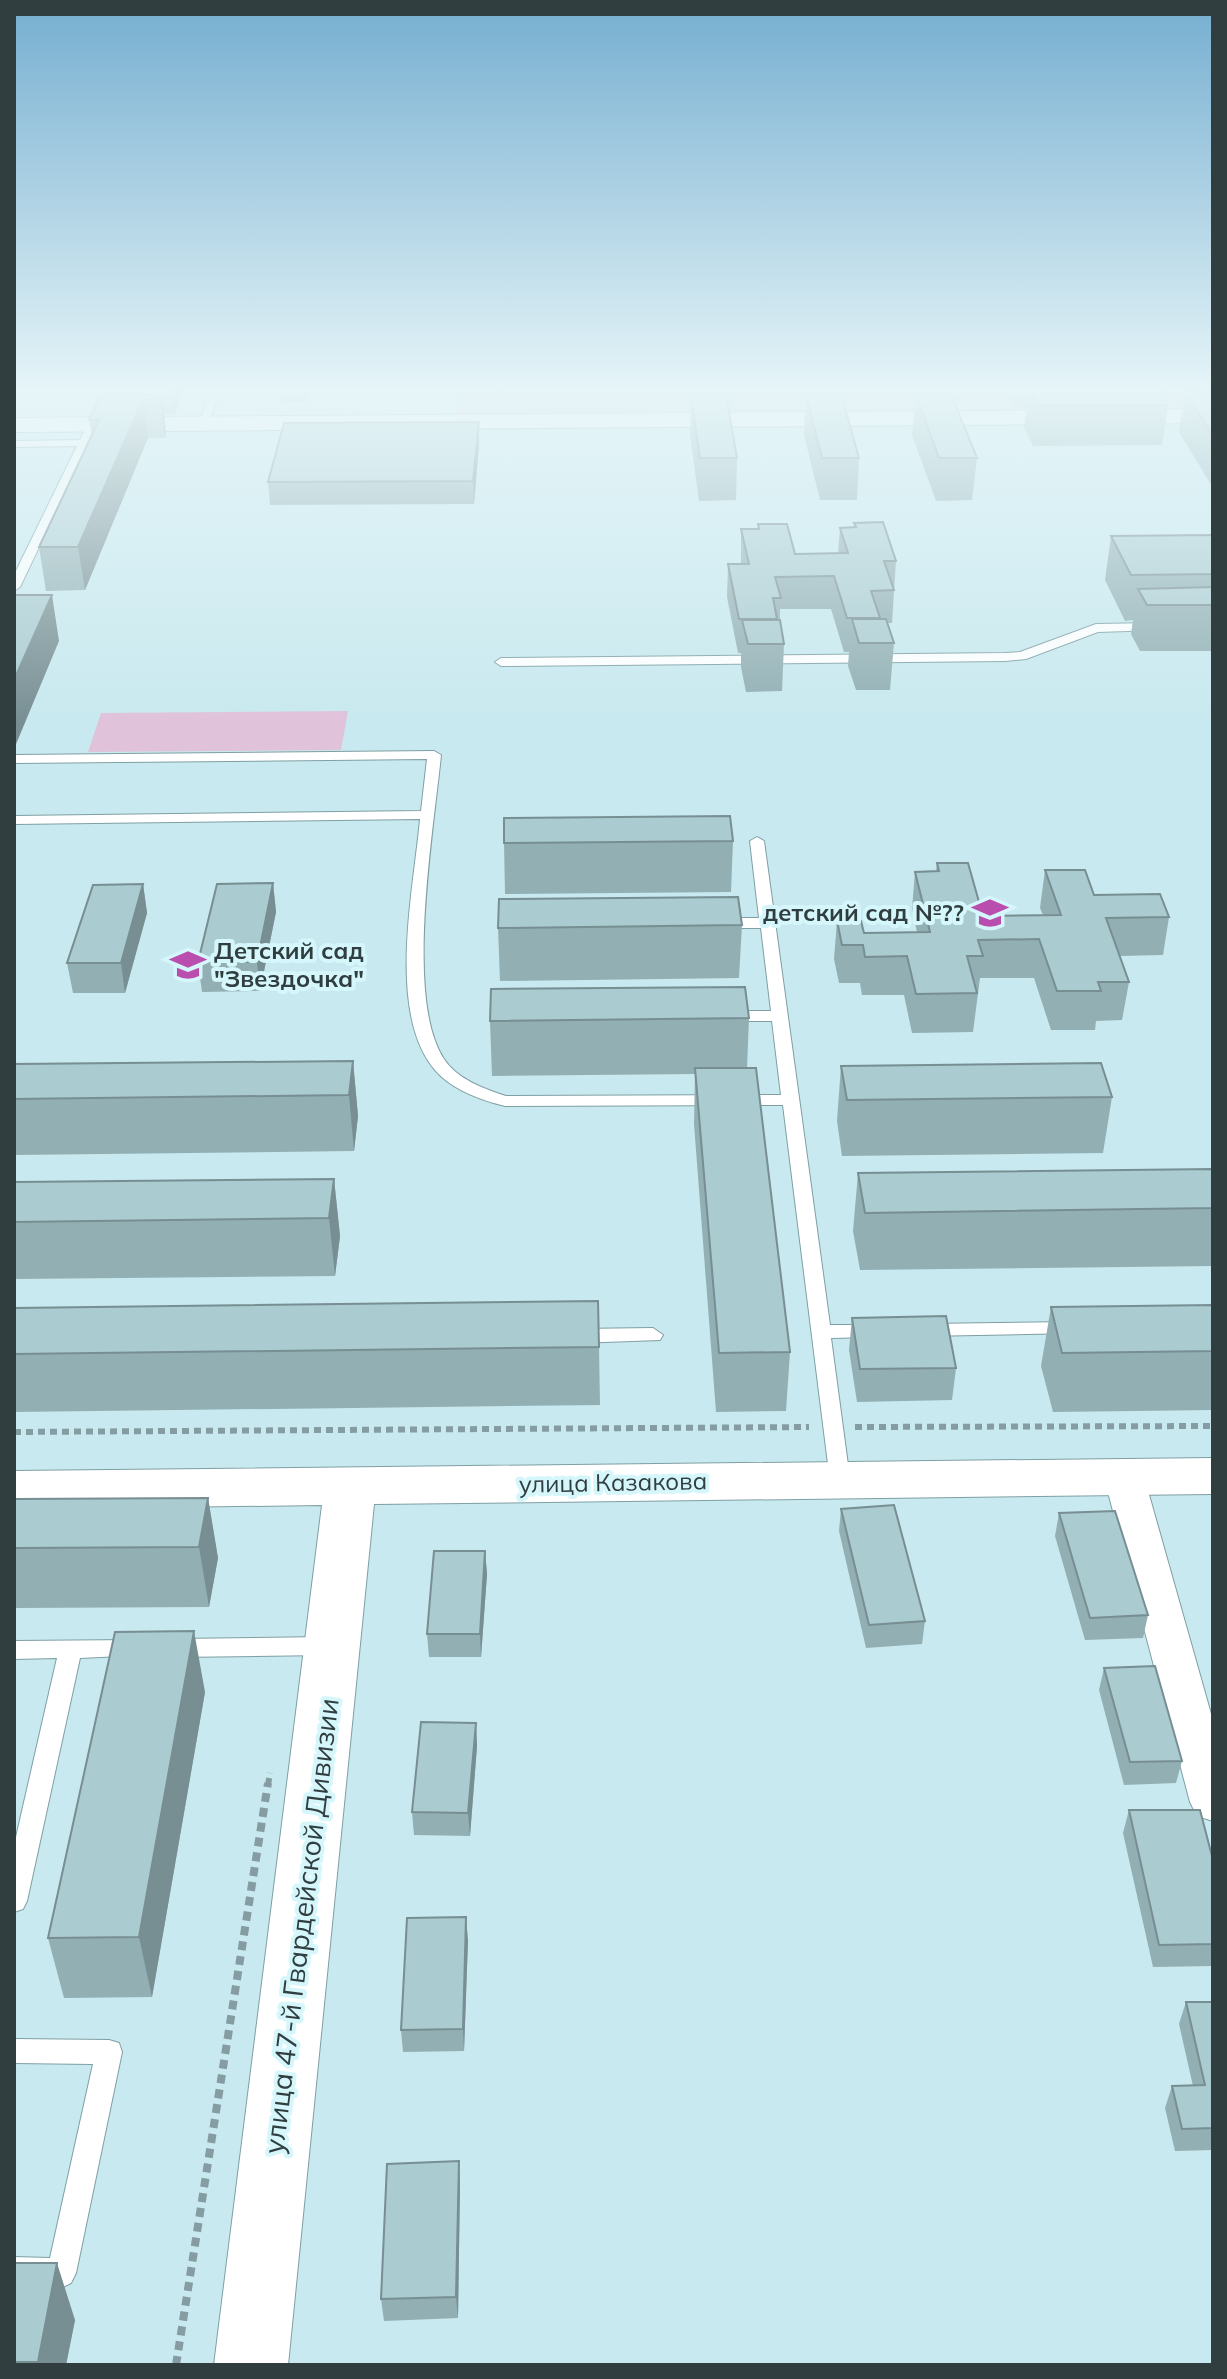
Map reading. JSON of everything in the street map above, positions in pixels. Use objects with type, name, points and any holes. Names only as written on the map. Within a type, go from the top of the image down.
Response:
[{"type":"street","name":"улица Казакова","points":[[14,1490],[1213,1476]]},
{"type":"street","points":[[1124,1477],[1213,1802]]},
{"type":"street","name":"улица 47-й Гвардейской Дивизии","points":[[251,2365],[350,1486]]},
{"type":"lane","points":[[14,587],[56,501]]},
{"type":"lane","points":[[501,662],[1013,657],[1096,628],[1171,627]]},
{"type":"lane","points":[[14,759],[434,755],[415,990],[423,1030],[435,1059],[470,1090],[505,1101],[790,1100]]},
{"type":"lane","points":[[14,820],[428,815]]},
{"type":"lane","points":[[757,841],[840,1480]]},
{"type":"lane","points":[[706,923],[767,923]]},
{"type":"lane","points":[[703,1016],[779,1016]]},
{"type":"lane","points":[[821,1332],[1087,1328]]},
{"type":"lane","points":[[557,1336],[653,1335]]},
{"type":"lane","points":[[14,1650],[333,1646]]},
{"type":"lane","points":[[14,1901],[71,1649]]},
{"type":"lane","points":[[14,2051],[109,2052],[61,2273],[14,2272]]},
{"type":"path","points":[[14,1432],[1213,1426]]},
{"type":"path","points":[[176,2365],[273,1756]]},
{"type":"shaded area","points":[[348,711],[341,750],[88,752],[101,713]]},
{"type":"building","points":[[61,501],[98,501],[78,547],[39,547]]},
{"type":"building","points":[[883,522],[896,561],[884,561],[894,590],[871,591],[880,618],[847,618],[834,576],[775,577],[781,598],[773,598],[777,619],[739,619],[728,564],[749,564],[741,529],[759,529],[758,524],[787,524],[795,554],[848,553],[840,528],[856,527],[854,523]]},
{"type":"building","points":[[1213,535],[1213,574],[1131,575],[1111,536]]},
{"type":"building","points":[[1213,587],[1213,605],[1147,605],[1138,589]]},
{"type":"building","points":[[14,595],[52,595],[14,680]]},
{"type":"building","points":[[852,619],[886,619],[894,643],[859,643]]},
{"type":"building","points":[[742,620],[780,620],[784,644],[748,644]]},
{"type":"building","points":[[730,816],[733,841],[504,843],[504,818]]},
{"type":"building","points":[[937,863],[968,863],[983,916],[1061,915],[1045,870],[1085,870],[1094,895],[1160,894],[1169,917],[1106,918],[1129,982],[1098,982],[1101,991],[1057,991],[1039,939],[978,940],[983,956],[967,956],[977,993],[916,994],[907,956],[865,957],[863,945],[842,945],[837,921],[861,921],[864,933],[930,932],[915,872],[939,871]]},
{"type":"building","points":[[273,883],[257,962],[198,962],[217,884]]},
{"type":"building","points":[[143,884],[121,963],[67,963],[93,885]]},
{"type":"building","points":[[738,897],[742,925],[498,928],[499,899]]},
{"type":"building","points":[[745,987],[749,1018],[490,1021],[491,989]]},
{"type":"building","points":[[353,1061],[349,1095],[14,1099],[14,1064]]},
{"type":"building","points":[[1101,1063],[1112,1097],[847,1100],[841,1066]]},
{"type":"building","points":[[695,1068],[756,1068],[790,1352],[719,1353]]},
{"type":"building","points":[[1213,1169],[1213,1208],[865,1213],[858,1173]]},
{"type":"building","points":[[334,1179],[329,1218],[14,1222],[14,1182]]},
{"type":"building","points":[[598,1301],[599,1347],[14,1354],[14,1308]]},
{"type":"building","points":[[1213,1305],[1213,1351],[1062,1353],[1051,1307]]},
{"type":"building","points":[[946,1316],[956,1368],[860,1369],[852,1318]]},
{"type":"building","points":[[208,1498],[199,1547],[14,1548],[14,1499]]},
{"type":"building","points":[[894,1505],[925,1621],[869,1625],[841,1509]]},
{"type":"building","points":[[1115,1511],[1148,1615],[1090,1618],[1059,1513]]},
{"type":"building","points":[[434,1551],[485,1551],[480,1634],[427,1634]]},
{"type":"building","points":[[194,1631],[139,1937],[48,1938],[115,1632]]},
{"type":"building","points":[[1155,1666],[1182,1761],[1130,1762],[1104,1668]]},
{"type":"building","points":[[421,1722],[476,1723],[468,1813],[412,1812]]},
{"type":"building","points":[[1129,1810],[1200,1810],[1213,1860],[1213,1944],[1159,1945]]},
{"type":"building","points":[[466,1917],[463,2029],[401,2030],[407,1918]]},
{"type":"building","points":[[1186,2002],[1213,2002],[1213,2128],[1182,2129],[1172,2086],[1205,2085]]},
{"type":"building","points":[[459,2161],[456,2297],[381,2299],[387,2164]]},
{"type":"building","points":[[14,2263],[57,2263],[38,2362],[14,2362]]},
{"type":"place","name":"детский сад №??","points":[[990,913]]},
{"type":"place","name":"Детский сад \"Звездочка\"","points":[[188,965]]}]
